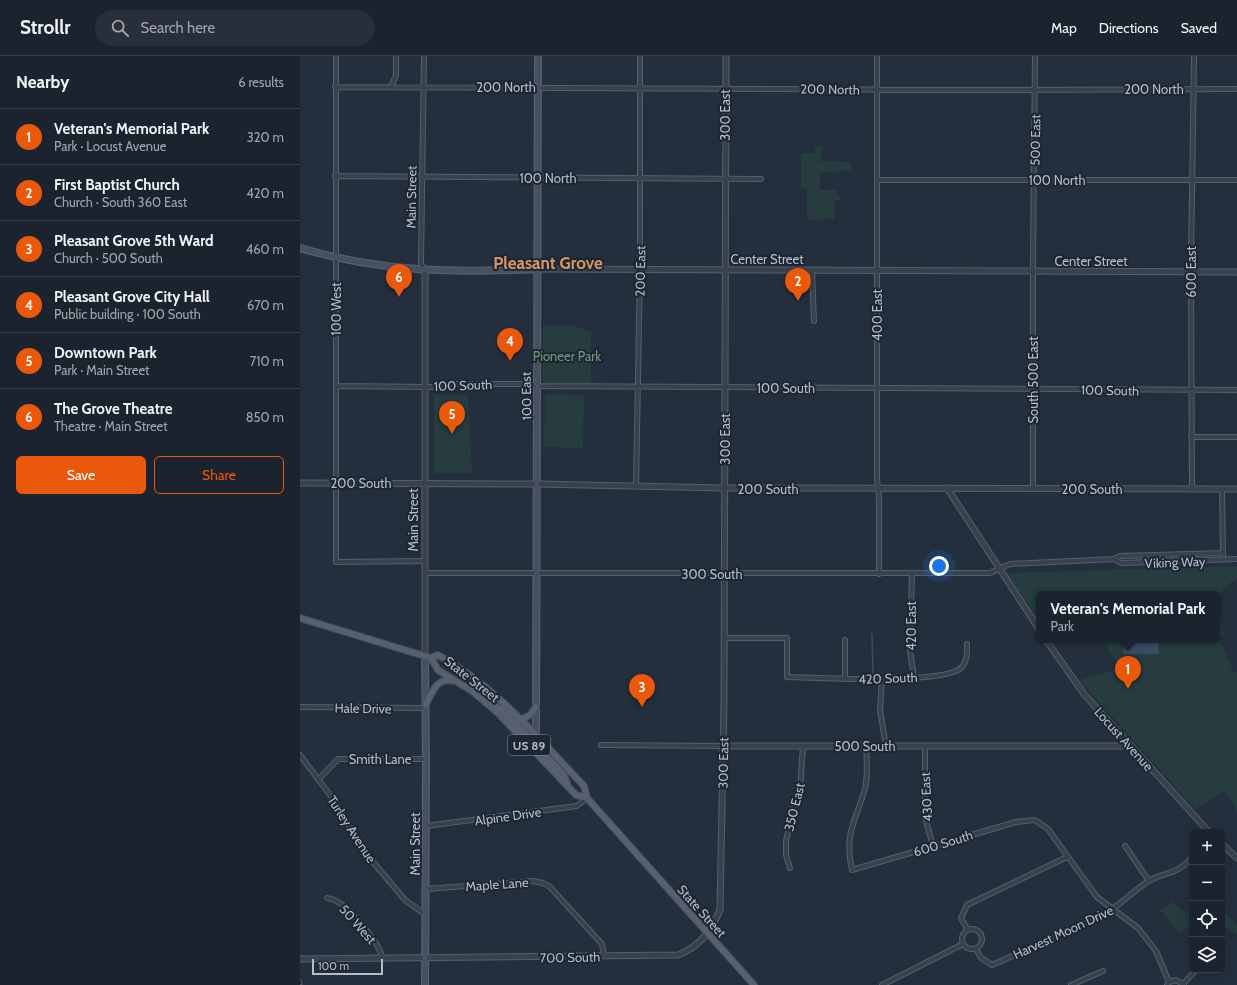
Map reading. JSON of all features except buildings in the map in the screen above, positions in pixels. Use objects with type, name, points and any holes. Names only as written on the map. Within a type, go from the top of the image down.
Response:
[{"type":"main road","name":"100 East","points":[[534,738],[536,707],[538,56]]},
{"type":"main road","name":"Center Street","points":[[300,248],[336,258],[425,271],[480,272],[537,269]]},
{"type":"main road","name":"State Street","points":[[300,618],[428,657],[438,655],[468,673],[491,691],[521,720],[534,738],[549,749],[584,786],[586,798]]},
{"type":"main road","name":"State Street","points":[[428,657],[438,670],[457,681],[488,704],[517,732],[576,795],[586,798],[754,985]]},
{"type":"main road","name":"Main Street","points":[[425,985],[426,706],[428,657]]},
{"type":"main road","points":[[426,706],[432,690],[438,683],[446,680],[457,681]]},
{"type":"main road","points":[[488,704],[502,709],[534,738],[564,775],[567,785]]},
{"type":"main road","points":[[521,720],[530,715],[536,707]]},
{"type":"street","name":"100 West","points":[[336,56],[336,562],[424,561]]},
{"type":"street","points":[[391,87],[396,75],[396,56]]},
{"type":"street","name":"Main Street","points":[[424,56],[421,263],[425,271],[424,561],[428,657]]},
{"type":"street","name":"200 East","points":[[636,486],[641,179],[640,56]]},
{"type":"street","name":"300 East","points":[[707,934],[715,923],[720,910],[724,638],[723,574],[725,488],[724,388],[726,56]]},
{"type":"street","name":"400 East","points":[[877,56],[877,389],[879,574]]},
{"type":"street","name":"500 East","points":[[1033,271],[1035,56]]},
{"type":"street","name":"600 East","points":[[1192,488],[1191,272],[1194,56]]},
{"type":"street","name":"200 North","points":[[335,87],[1237,89]]},
{"type":"street","name":"100 North","points":[[335,176],[761,179]]},
{"type":"street","name":"100 North","points":[[878,180],[1237,180]]},
{"type":"street","name":"Center Street","points":[[537,269],[1237,272]]},
{"type":"street","points":[[812,270],[814,322]]},
{"type":"street","name":"South 500 East","points":[[1033,271],[1033,489]]},
{"type":"street","name":"100 South","points":[[336,386],[528,384],[537,386],[638,388],[1033,388],[1237,390]]},
{"type":"street","points":[[1192,437],[1237,437]]},
{"type":"street","name":"200 South","points":[[300,483],[537,484],[725,488],[878,489],[1237,489]]},
{"type":"street","points":[[947,488],[998,569],[1036,625]]},
{"type":"street","points":[[1222,489],[1223,559]]},
{"type":"street","name":"Viking Way","points":[[998,569],[1010,564],[1114,559],[1120,556],[1223,553]]},
{"type":"street","name":"Viking Way","points":[[1114,559],[1120,564],[1237,559]]},
{"type":"street","name":"300 South","points":[[425,573],[536,572],[912,574],[990,573],[998,569]]},
{"type":"street","name":"420 East","points":[[912,574],[910,651],[914,678]]},
{"type":"street","name":"420 South","points":[[724,638],[787,638],[787,677],[845,679],[914,678],[952,673],[962,667],[967,656],[967,644]]},
{"type":"street","points":[[845,640],[845,679]]},
{"type":"street","name":"Locust Avenue","points":[[1048,643],[1084,694],[1206,829]]},
{"type":"street","points":[[882,679],[880,710],[886,746]]},
{"type":"street","name":"Hale Drive","points":[[300,707],[426,706]]},
{"type":"street","name":"500 South","points":[[601,746],[1130,746]]},
{"type":"street","name":"350 East","points":[[790,868],[786,855],[786,841],[792,814],[800,791],[803,746]]},
{"type":"street","name":"600 South","points":[[866,746],[865,788],[850,829],[849,856],[852,870],[1016,822],[1035,820],[1048,829],[1067,857]]},
{"type":"street","name":"430 East","points":[[925,746],[925,817],[933,846]]},
{"type":"street","name":"Turley Avenue","points":[[300,755],[336,803],[363,850],[405,900],[426,915]]},
{"type":"street","name":"Smith Lane","points":[[318,780],[338,759],[426,759]]},
{"type":"street","name":"Alpine Drive","points":[[426,826],[577,806],[586,798]]},
{"type":"street","points":[[1125,846],[1149,881]]},
{"type":"street","points":[[1225,847],[1237,858]]},
{"type":"street","points":[[968,930],[961,918],[967,905],[1067,857],[1097,896],[1138,928],[1156,951],[1168,983],[1176,980],[1184,984],[1193,973]]},
{"type":"street","name":"Harvest Moon Drive","points":[[976,948],[980,957],[992,965],[1114,909],[1149,881],[1184,868],[1189,861]]},
{"type":"street","name":"Maple Lane","points":[[426,889],[533,881],[542,883],[550,887],[602,944],[604,956]]},
{"type":"street","name":"50 West","points":[[327,898],[336,900],[344,906],[381,950],[382,958]]},
{"type":"street","points":[[974,929],[981,935],[982,941],[976,948],[969,949],[963,944],[963,934],[968,930],[974,929]]},
{"type":"street","name":"700 South","points":[[300,959],[678,956],[693,948],[707,934]]},
{"type":"street","points":[[882,985],[963,944]]},
{"type":"street","points":[[1071,985],[1103,971]]},
{"type":"green space","points":[[815,146],[823,146],[820,161],[851,162],[851,171],[820,172],[820,190],[836,190],[841,200],[834,200],[834,219],[807,220],[807,190],[801,186],[801,153],[814,153]]},
{"type":"green space","name":"Pioneer Park","points":[[543,325],[572,325],[591,332],[591,383],[545,383],[542,379]]},
{"type":"green space","points":[[434,394],[468,395],[472,473],[434,473]]},
{"type":"green space","name":"Pioneer Park","points":[[545,394],[584,395],[583,448],[544,447]]},
{"type":"green space","points":[[1237,566],[1237,579],[1229,584],[1220,594],[1220,591],[1036,591],[1036,616],[1007,573]]},
{"type":"green space","points":[[1220,622],[1222,627],[1225,635],[1220,637]]},
{"type":"green space","points":[[1220,639],[1234,673],[1237,672],[1237,811],[1225,791],[1195,809],[1079,680],[1121,668],[1103,643],[1220,643]]},
{"type":"green space","points":[[1173,902],[1185,913],[1189,913],[1189,927],[1179,933],[1160,910]]},
{"type":"green space","points":[[1225,913],[1237,924],[1237,935],[1225,927]]},
{"type":"water","points":[[1123,643],[1158,643],[1159,654],[1123,654]]},
{"type":"waterway","points":[[872,634],[873,675]]},
{"type":"railway","points":[[300,980],[301,985]]},
{"type":"place","name":"The Grove Theatre","points":[[399,297]]},
{"type":"place","name":"First Baptist Church","points":[[798,301]]},
{"type":"place","name":"Pleasant Grove City Hall","points":[[510,361]]},
{"type":"place","name":"Downtown Park","points":[[452,434]]},
{"type":"place","name":"Veteran's Memorial Park","points":[[1128,689]]},
{"type":"place","name":"Pleasant Grove 5th Ward","points":[[642,707]]},
{"type":"district","name":"Pleasant Grove","points":[[548,263]]}]
